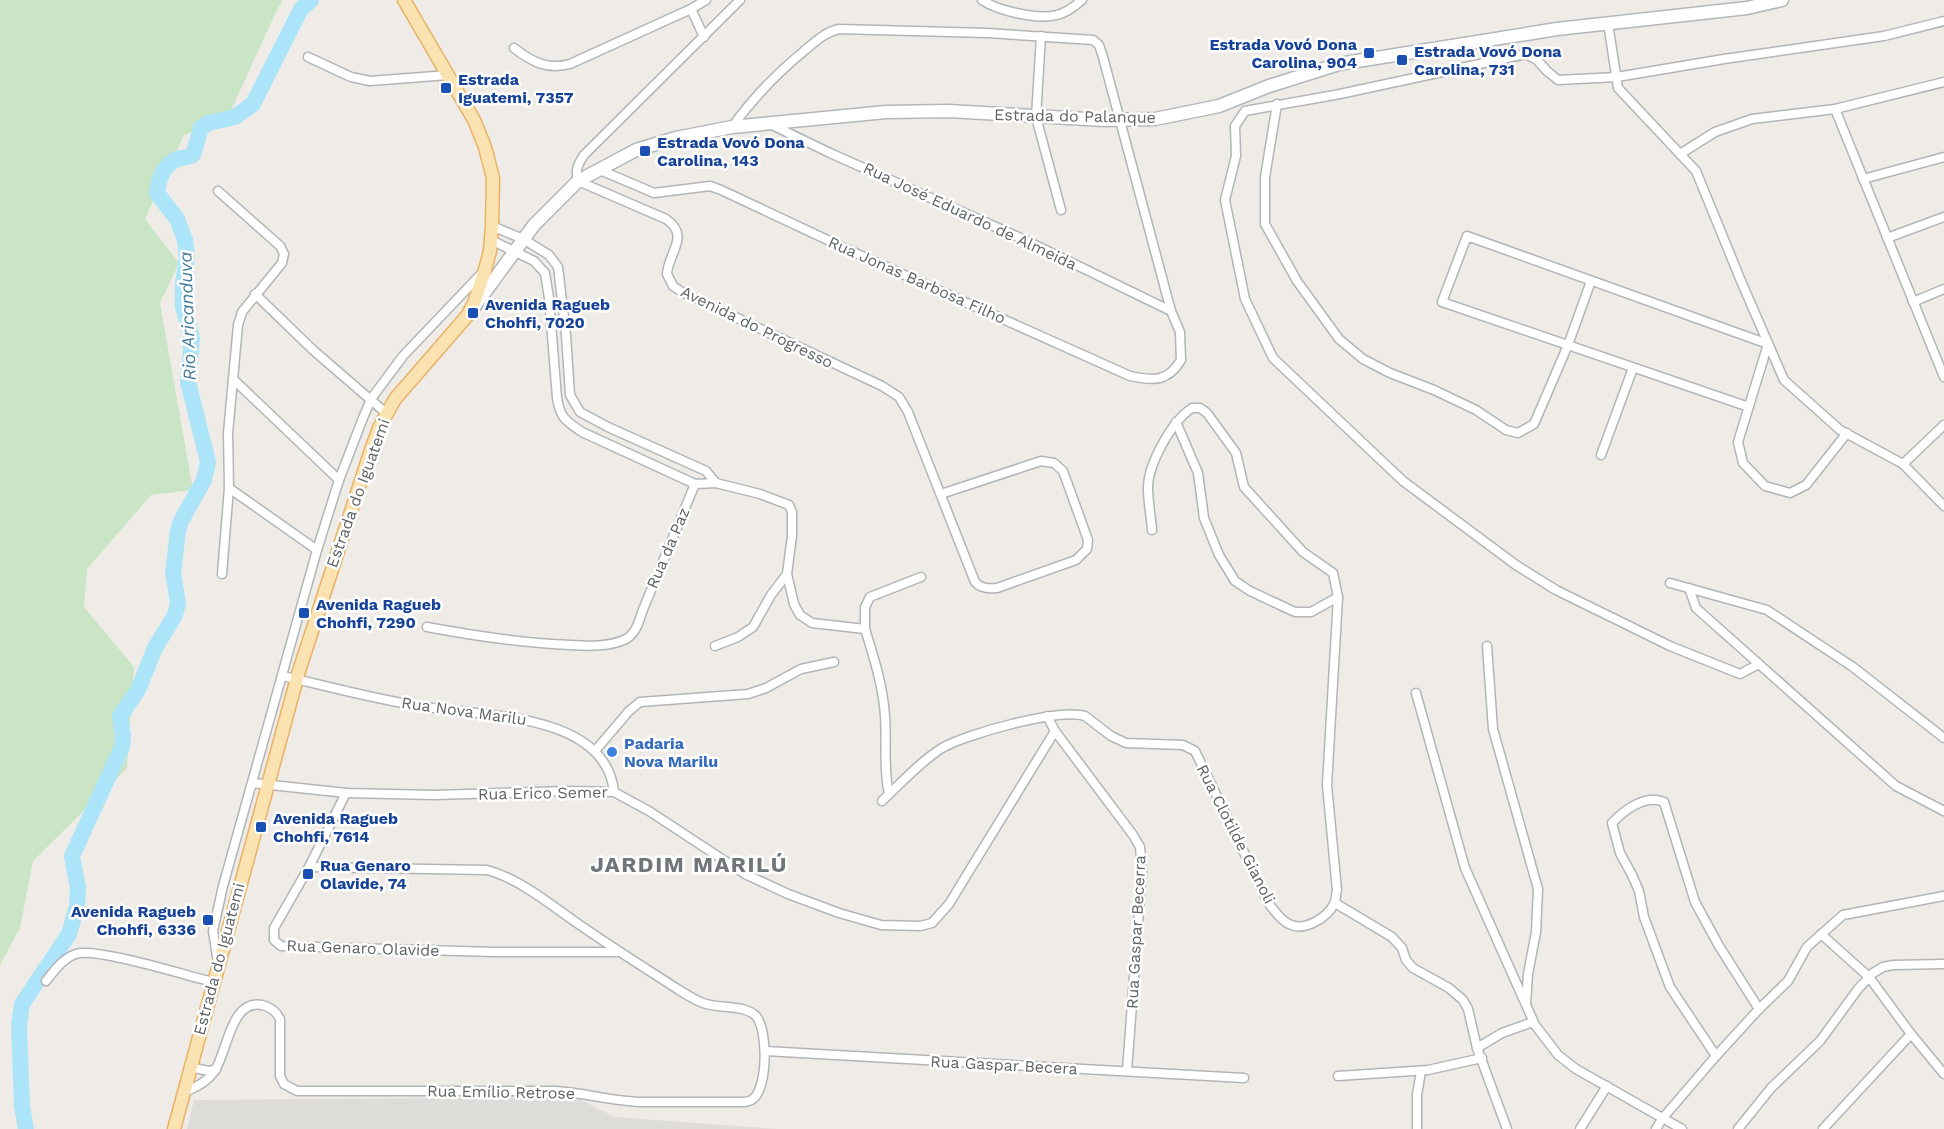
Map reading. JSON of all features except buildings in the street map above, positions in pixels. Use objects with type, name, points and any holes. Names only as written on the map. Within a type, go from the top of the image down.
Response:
[{"type":"main road","name":"Estrada do Iguatemi","points":[[174,1129],[297,679],[354,497],[386,413],[404,387],[468,316],[485,270],[491,240],[493,178],[487,155],[474,120],[404,0]]},
{"type":"street","points":[[514,48],[527,57],[556,67],[570,64],[706,0]]},
{"type":"street","points":[[578,181],[576,174],[578,165],[584,155],[740,0]]},
{"type":"street","points":[[982,0],[989,5],[1008,10],[1049,16],[1058,15],[1082,0]]},
{"type":"street","name":"Estrada do Palanque","points":[[468,316],[523,239],[547,210],[578,181],[636,150],[655,144],[732,127],[767,122],[886,112],[948,111],[1121,120],[1166,118],[1219,106],[1269,86],[1339,64],[1557,29],[1747,8],[1782,0]]},
{"type":"street","points":[[691,9],[704,37]]},
{"type":"street","points":[[1759,664],[1740,674],[1670,646],[1556,590],[1516,565],[1403,481],[1273,358],[1245,298],[1226,200],[1236,156],[1235,126],[1245,111],[1340,94],[1526,54],[1537,60],[1558,80],[1617,77],[1724,58],[1884,36],[1944,21]]},
{"type":"street","points":[[1608,23],[1618,88],[1696,171],[1784,380],[1840,430],[1903,464],[1944,506]]},
{"type":"street","points":[[732,127],[763,87],[833,30],[846,27],[1041,36],[1036,117],[1061,210]]},
{"type":"street","name":"Rua Jonas Barbosa Filho","points":[[600,170],[654,193],[710,186],[1130,376],[1148,380],[1170,375],[1181,360],[1180,332],[1171,311],[1103,57],[1096,41],[1088,38],[1041,36]]},
{"type":"street","points":[[308,57],[351,77],[370,81],[448,75]]},
{"type":"street","points":[[1680,154],[1715,132],[1752,119],[1835,109],[1944,82]]},
{"type":"street","points":[[1278,104],[1265,177],[1265,224],[1297,281],[1339,339],[1363,359],[1476,410],[1506,430],[1518,433],[1534,424],[1568,345],[1592,281]]},
{"type":"street","points":[[1835,109],[1913,302],[1941,362],[1944,376]]},
{"type":"street","name":"Rua José Eduardo de Almeida","points":[[767,122],[830,153],[1025,240],[1171,311]]},
{"type":"street","points":[[1863,179],[1944,157]]},
{"type":"street","name":"Avenida do Progresso","points":[[578,181],[672,223],[678,239],[667,274],[670,282],[682,292],[882,387],[899,398],[908,412],[975,582],[983,588],[997,588],[1076,560],[1087,549],[1088,540],[1063,471],[1054,462],[1041,461],[941,495]]},
{"type":"street","points":[[218,191],[284,254],[282,263],[255,294],[239,318],[227,451],[229,488],[222,574]]},
{"type":"street","points":[[1887,238],[1944,217]]},
{"type":"street","points":[[492,226],[523,239],[549,255],[558,267],[566,335],[568,380],[574,405],[589,418],[706,471],[716,483]]},
{"type":"street","points":[[1749,407],[1442,302],[1467,236],[1768,344]]},
{"type":"street","points":[[491,240],[516,251],[540,266],[548,280],[556,398],[562,418],[582,432],[695,484],[716,483],[786,503],[791,508],[792,536],[787,574],[794,604],[806,620],[820,625],[865,629]]},
{"type":"street","points":[[218,962],[213,931],[215,918],[317,550],[339,480],[371,399],[403,356],[485,270]]},
{"type":"street","points":[[1913,302],[1944,290]]},
{"type":"street","points":[[255,294],[313,350],[386,413]]},
{"type":"street","points":[[1768,344],[1738,442],[1743,463],[1765,486],[1790,493],[1806,485],[1847,433]]},
{"type":"street","points":[[1601,455],[1633,368]]},
{"type":"street","points":[[233,379],[339,480]]},
{"type":"street","points":[[1152,530],[1148,487],[1150,473],[1176,422],[1192,408],[1200,408],[1207,413],[1236,453],[1244,487],[1303,552],[1333,573],[1338,597],[1328,785],[1337,890],[1335,903],[1392,937],[1402,948],[1406,960],[1413,968],[1459,995],[1468,1009],[1478,1048],[1507,1129]]},
{"type":"street","points":[[1176,422],[1198,473],[1204,518],[1219,555],[1235,580],[1250,591],[1295,612],[1311,612],[1338,597]]},
{"type":"street","points":[[1903,464],[1944,425]]},
{"type":"street","name":"Rua da Paz","points":[[427,627],[504,641],[546,644],[597,645],[629,637],[639,623],[695,484]]},
{"type":"street","points":[[229,488],[317,550]]},
{"type":"street","points":[[715,645],[738,637],[753,627],[771,595],[787,574]]},
{"type":"street","points":[[921,577],[870,597],[865,607],[865,629],[880,682],[885,712],[886,797],[932,755],[952,743],[1047,716]]},
{"type":"street","points":[[1670,583],[1767,610],[1853,667],[1944,738]]},
{"type":"street","points":[[1689,588],[1696,608],[1896,786],[1944,811]]},
{"type":"street","points":[[1487,646],[1493,729],[1538,890],[1536,932],[1528,974],[1526,1007]]},
{"type":"street","points":[[595,751],[639,702],[748,694],[766,688],[801,669],[834,662]]},
{"type":"street","name":"Rua Nova Marilu","points":[[283,676],[424,707],[540,723],[576,738],[595,751],[610,773],[614,792]]},
{"type":"street","points":[[1416,693],[1466,868],[1533,1022],[1558,1055],[1576,1068],[1682,1129]]},
{"type":"street","name":"Rua Clotilde Gianoli","points":[[1047,716],[1079,714],[1085,716],[1118,740],[1126,743],[1183,745],[1191,748],[1195,751],[1269,904],[1280,919],[1298,927],[1315,922],[1335,903]]},
{"type":"street","name":"Rua Gaspar Becerra","points":[[1047,716],[1055,731],[1133,835],[1143,858],[1127,1071]]},
{"type":"street","name":"Rua Erico Semer","points":[[252,783],[346,793],[434,795],[614,792],[649,811],[763,884],[866,921],[897,927],[920,926],[932,923],[949,904],[1055,731]]},
{"type":"street","name":"Rua Genaro Olavide","points":[[346,793],[309,867],[274,928],[274,940],[281,946],[495,952],[620,952]]},
{"type":"street","points":[[1716,1056],[1670,987],[1644,918],[1639,891],[1620,853],[1612,823],[1622,813],[1655,798],[1664,802],[1695,902],[1719,946],[1759,1009]]},
{"type":"street","name":"Rua Emílio Retrose","points":[[183,1093],[201,1085],[216,1069],[237,1017],[246,1006],[252,1004],[268,1006],[278,1014],[280,1019],[280,1076],[284,1084],[297,1091],[556,1091],[581,1092],[632,1102],[745,1102],[753,1099],[757,1094],[762,1077],[765,1051],[759,1021],[751,1012],[702,1003],[620,952],[518,883],[499,873],[487,870],[309,867]]},
{"type":"street","points":[[1656,1129],[1716,1056],[1788,981],[1807,948],[1843,915],[1944,896]]},
{"type":"street","points":[[1821,934],[1869,977],[1944,1074]]},
{"type":"street","points":[[45,981],[66,959],[83,952],[114,957],[213,982]]},
{"type":"street","points":[[1738,1129],[1771,1088],[1820,1041],[1869,977],[1883,967],[1893,965],[1944,964]]},
{"type":"street","points":[[1478,1048],[1502,1033],[1533,1022]]},
{"type":"street","points":[[1823,1129],[1911,1034]]},
{"type":"street","name":"Rua Gaspar Becera","points":[[765,1051],[1244,1078]]},
{"type":"street","points":[[1338,1076],[1421,1071],[1482,1058]]},
{"type":"street","points":[[189,1068],[208,1071],[216,1069]]},
{"type":"street","points":[[1417,1129],[1417,1095],[1421,1071]]},
{"type":"street","points":[[1580,1129],[1607,1086]]},
{"type":"shaded area","points":[[575,1097],[615,1117],[777,1129],[187,1129],[194,1100]]},
{"type":"green space","points":[[0,0],[283,0],[227,119],[184,135],[145,219],[179,263],[160,303],[193,490],[151,495],[87,569],[84,607],[134,667],[127,768],[33,861],[20,928],[0,965]]},
{"type":"waterway","name":"Rio Aricanduva","points":[[26,1129],[22,1106],[19,1026],[22,1004],[69,934],[77,906],[78,888],[72,856],[122,747],[120,716],[138,690],[155,648],[175,615],[178,603],[173,573],[178,531],[181,521],[204,480],[208,462],[188,382],[192,338],[183,307],[183,283],[187,258],[185,240],[177,219],[157,193],[159,184],[164,170],[171,163],[193,155],[201,128],[208,123],[235,117],[253,104],[301,9],[311,0]]},
{"type":"place","name":"Estrada Vovó Dona Carolina, 904","points":[[1369,53]]},
{"type":"place","name":"Estrada Vovó Dona Carolina, 731","points":[[1402,60]]},
{"type":"place","name":"Estrada Iguatemi, 7357","points":[[446,88]]},
{"type":"place","name":"Estrada Vovó Dona Carolina, 143","points":[[645,151]]},
{"type":"place","name":"Avenida Ragueb Chohfi, 7020","points":[[473,313]]},
{"type":"place","name":"Avenida Ragueb Chohfi, 7290","points":[[304,613]]},
{"type":"place","name":"Padaria Nova Marilu","points":[[612,752]]},
{"type":"place","name":"Avenida Ragueb Chohfi, 7614","points":[[261,827]]},
{"type":"place","name":"Rua Genaro Olavide, 74","points":[[308,874]]},
{"type":"place","name":"Avenida Ragueb Chohfi, 6336","points":[[208,920]]},
{"type":"district","name":"JARDIM MARILÚ","points":[[689,864]]}]
